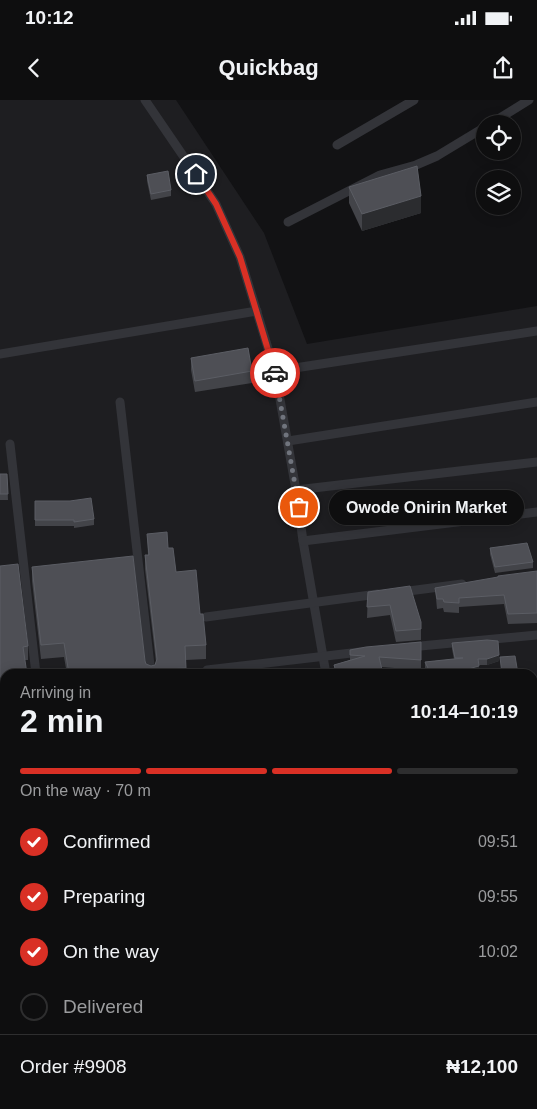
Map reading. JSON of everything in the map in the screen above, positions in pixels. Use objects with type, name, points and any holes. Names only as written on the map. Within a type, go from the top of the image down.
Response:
[{"type":"lane","points":[[145,100],[216,204],[240,257],[275,371],[325,669]]},
{"type":"lane","points":[[337,145],[414,100]]},
{"type":"lane","points":[[505,115],[529,100]]},
{"type":"lane","points":[[288,222],[380,175],[416,165],[437,156],[476,132]]},
{"type":"lane","points":[[0,354],[257,311]]},
{"type":"lane","points":[[275,371],[537,331]]},
{"type":"lane","points":[[120,402],[150,669]]},
{"type":"lane","points":[[288,441],[537,402]]},
{"type":"lane","points":[[10,444],[35,669]]},
{"type":"lane","points":[[296,490],[537,462]]},
{"type":"lane","points":[[303,541],[537,512]]},
{"type":"lane","points":[[206,617],[469,583]]},
{"type":"lane","points":[[401,648],[537,635]]},
{"type":"lane","points":[[215,669],[372,651]]},
{"type":"shaded area","points":[[0,100],[176,100],[264,233],[307,344],[537,306],[537,669],[0,669]]},
{"type":"building","points":[[417,166],[421,196],[362,214],[349,187]]},
{"type":"building","points":[[168,171],[171,190],[151,194],[147,175]]},
{"type":"building","points":[[248,348],[252,371],[195,381],[191,358]]},
{"type":"building","points":[[0,474],[7,474],[8,494],[0,494]]},
{"type":"building","points":[[91,498],[94,519],[74,522],[74,520],[35,520],[35,501],[70,501]]},
{"type":"building","points":[[167,532],[168,548],[173,548],[176,572],[196,570],[200,614],[203,614],[206,645],[185,646],[186,668],[68,669],[64,643],[41,645],[32,567],[133,556],[145,661],[146,664],[151,666],[155,665],[157,659],[145,555],[149,555],[147,534]]},
{"type":"building","points":[[527,543],[533,562],[495,567],[490,548]]},
{"type":"building","points":[[18,564],[28,646],[23,647],[26,669],[0,669],[0,566]]},
{"type":"building","points":[[537,571],[537,613],[508,614],[504,595],[459,598],[459,603],[444,602],[443,599],[437,599],[435,588]]},
{"type":"building","points":[[410,586],[421,622],[421,629],[396,631],[390,605],[367,607],[368,592]]},
{"type":"building","points":[[498,641],[499,655],[487,659],[478,659],[479,666],[468,669],[428,669],[425,662],[463,658],[455,658],[452,643]]},
{"type":"building","points":[[421,642],[421,660],[379,657],[382,669],[335,669],[334,665],[365,656],[350,655],[350,650]]},
{"type":"building","points":[[515,656],[517,669],[501,669],[500,657]]},
{"type":"way so far","points":[[275,373],[299,507]]},
{"type":"place","name":"Owode Onirin Market","points":[[299,507]]},
{"type":"route","points":[[196,174],[216,204],[240,257],[275,373]]}]
